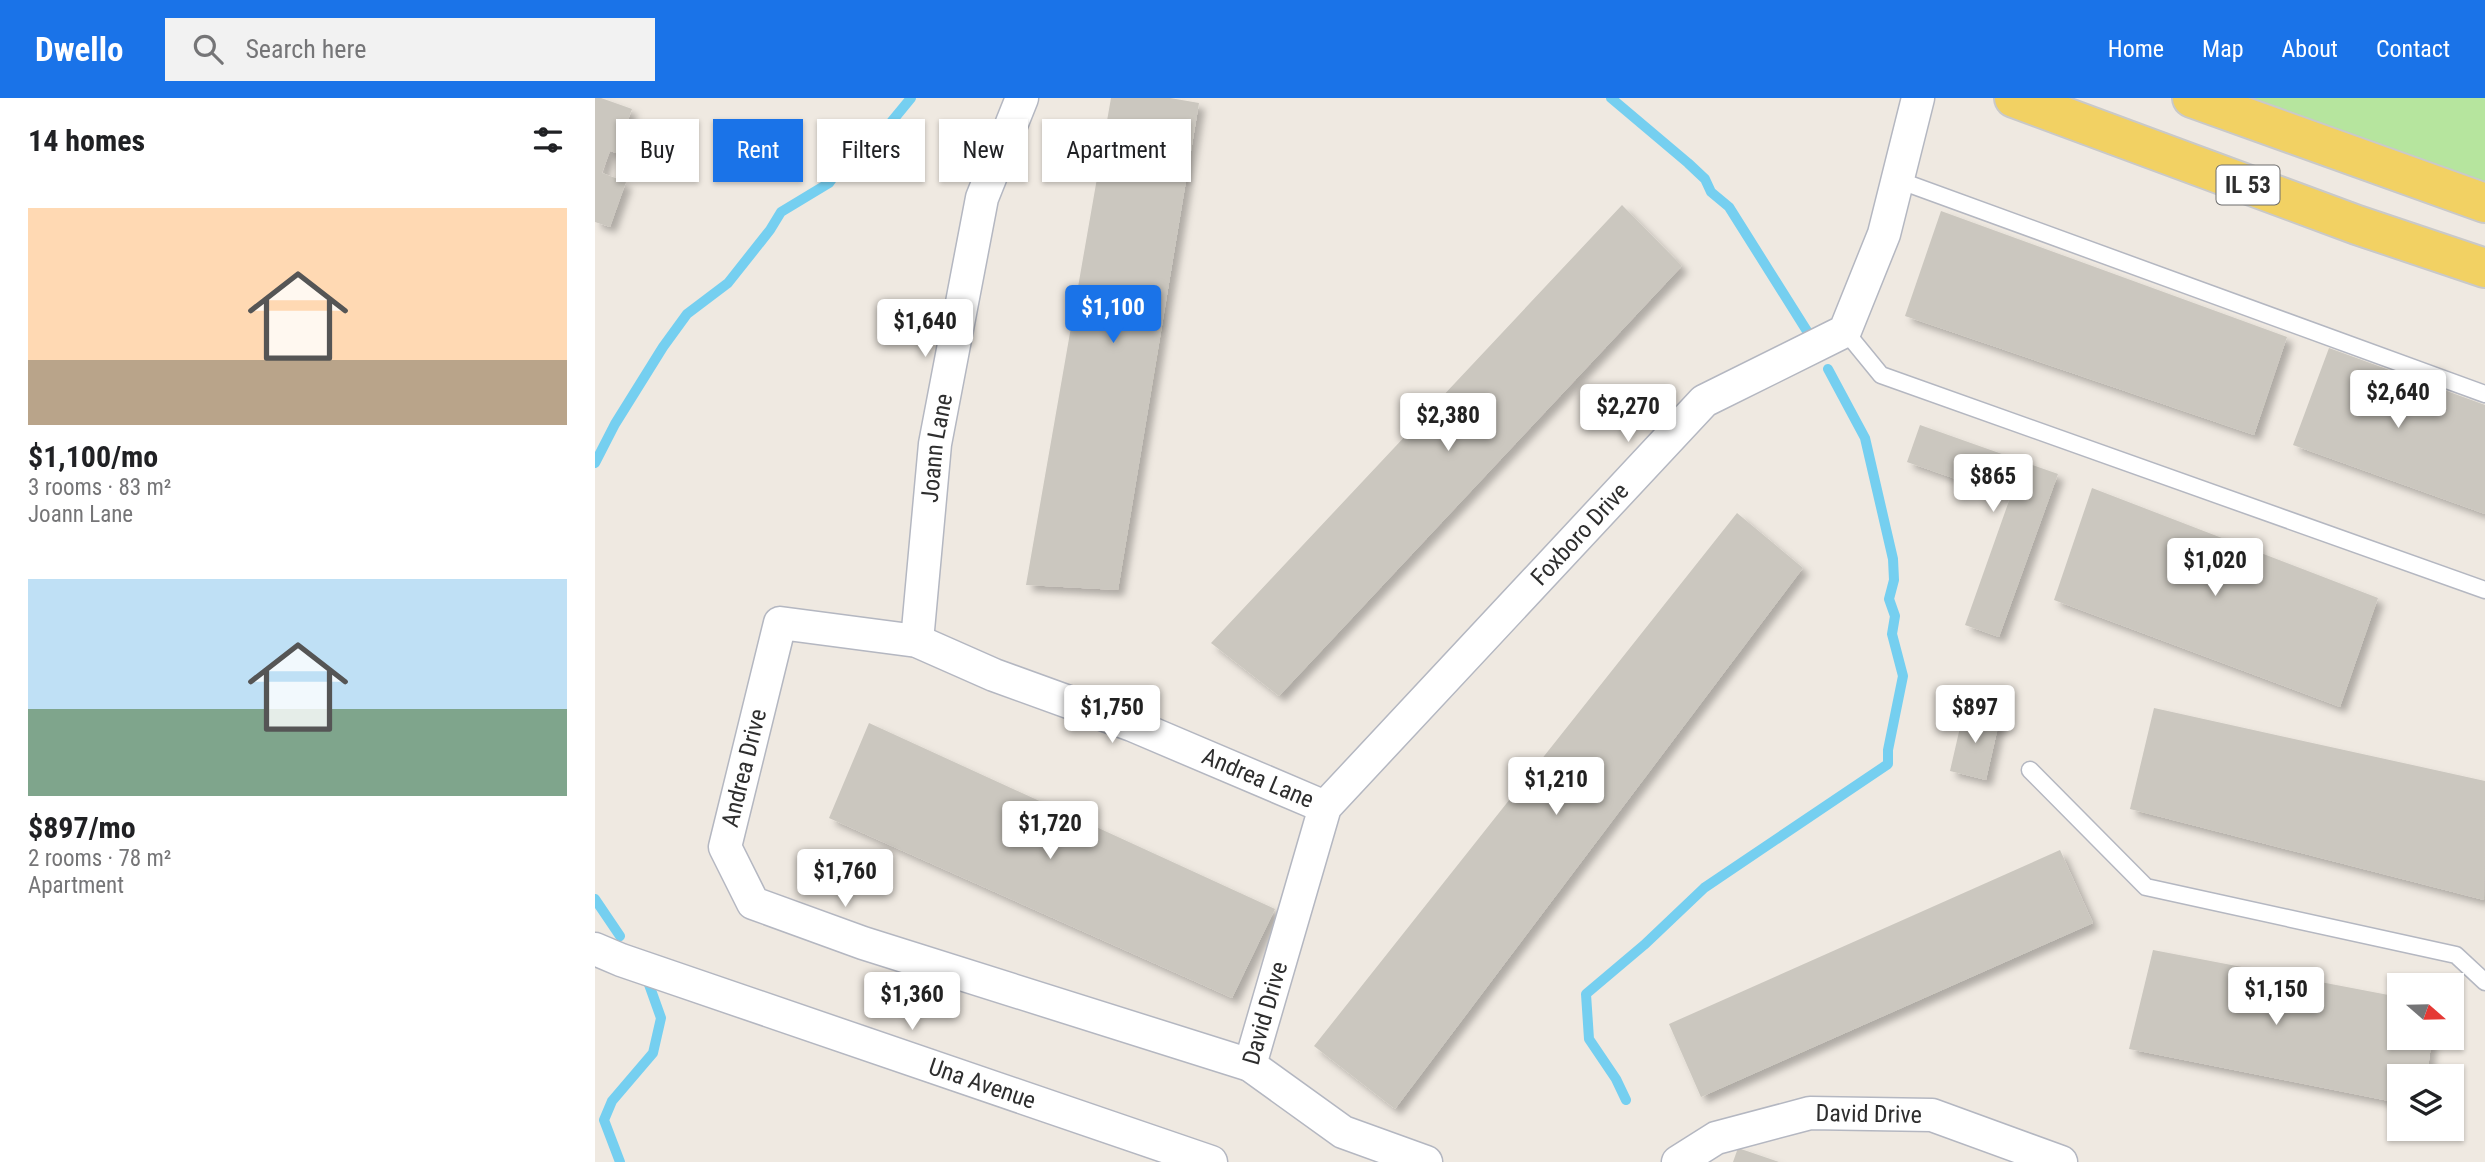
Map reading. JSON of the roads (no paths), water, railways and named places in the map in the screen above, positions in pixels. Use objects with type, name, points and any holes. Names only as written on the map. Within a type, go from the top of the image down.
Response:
[{"type":"main road","name":"IL 53","points":[[2014,98],[2357,225],[2485,268]]},
{"type":"main road","name":"IL 53","points":[[2192,98],[2485,202]]},
{"type":"street","name":"Joann Lane","points":[[917,641],[935,444],[974,239],[982,198],[1022,98]]},
{"type":"street","points":[[1845,331],[1884,234],[1918,98]]},
{"type":"street","name":"Foxboro Drive","points":[[1325,807],[1704,401],[1845,331]]},
{"type":"street","name":"Andrea Drive","points":[[917,641],[779,623],[725,847],[753,903],[863,943],[1251,1065]]},
{"type":"street","name":"Andrea Lane","points":[[917,641],[994,675],[1132,724],[1325,807]]},
{"type":"street","name":"David Drive","points":[[1325,807],[1251,1065],[1343,1132],[1426,1162]]},
{"type":"street","name":"Una Avenue","points":[[595,949],[1211,1162]]},
{"type":"street","name":"David Drive","points":[[1678,1162],[1716,1138],[1810,1113],[1932,1115],[2061,1162]]},
{"type":"lane","points":[[1898,180],[2485,394]]},
{"type":"lane","points":[[1845,331],[1881,375],[2485,590]]},
{"type":"lane","points":[[2030,770],[2146,887],[2456,955],[2485,982]]},
{"type":"waterway","points":[[595,463],[615,424],[687,314],[728,283],[781,212],[829,183],[854,148],[888,126],[911,98]]},
{"type":"waterway","points":[[1611,98],[1688,163],[1705,179],[1711,192],[1729,207],[1812,339]]},
{"type":"waterway","points":[[1626,1100],[1616,1079],[1589,1039],[1586,994],[1644,945],[1704,888],[1888,764],[1888,750],[1903,676],[1892,634],[1895,616],[1889,599],[1894,580],[1893,559],[1865,438],[1828,369]]},
{"type":"waterway","points":[[595,899],[620,936]]},
{"type":"waterway","points":[[620,1162],[604,1120],[612,1101],[653,1053],[661,1018],[646,976]]}]
